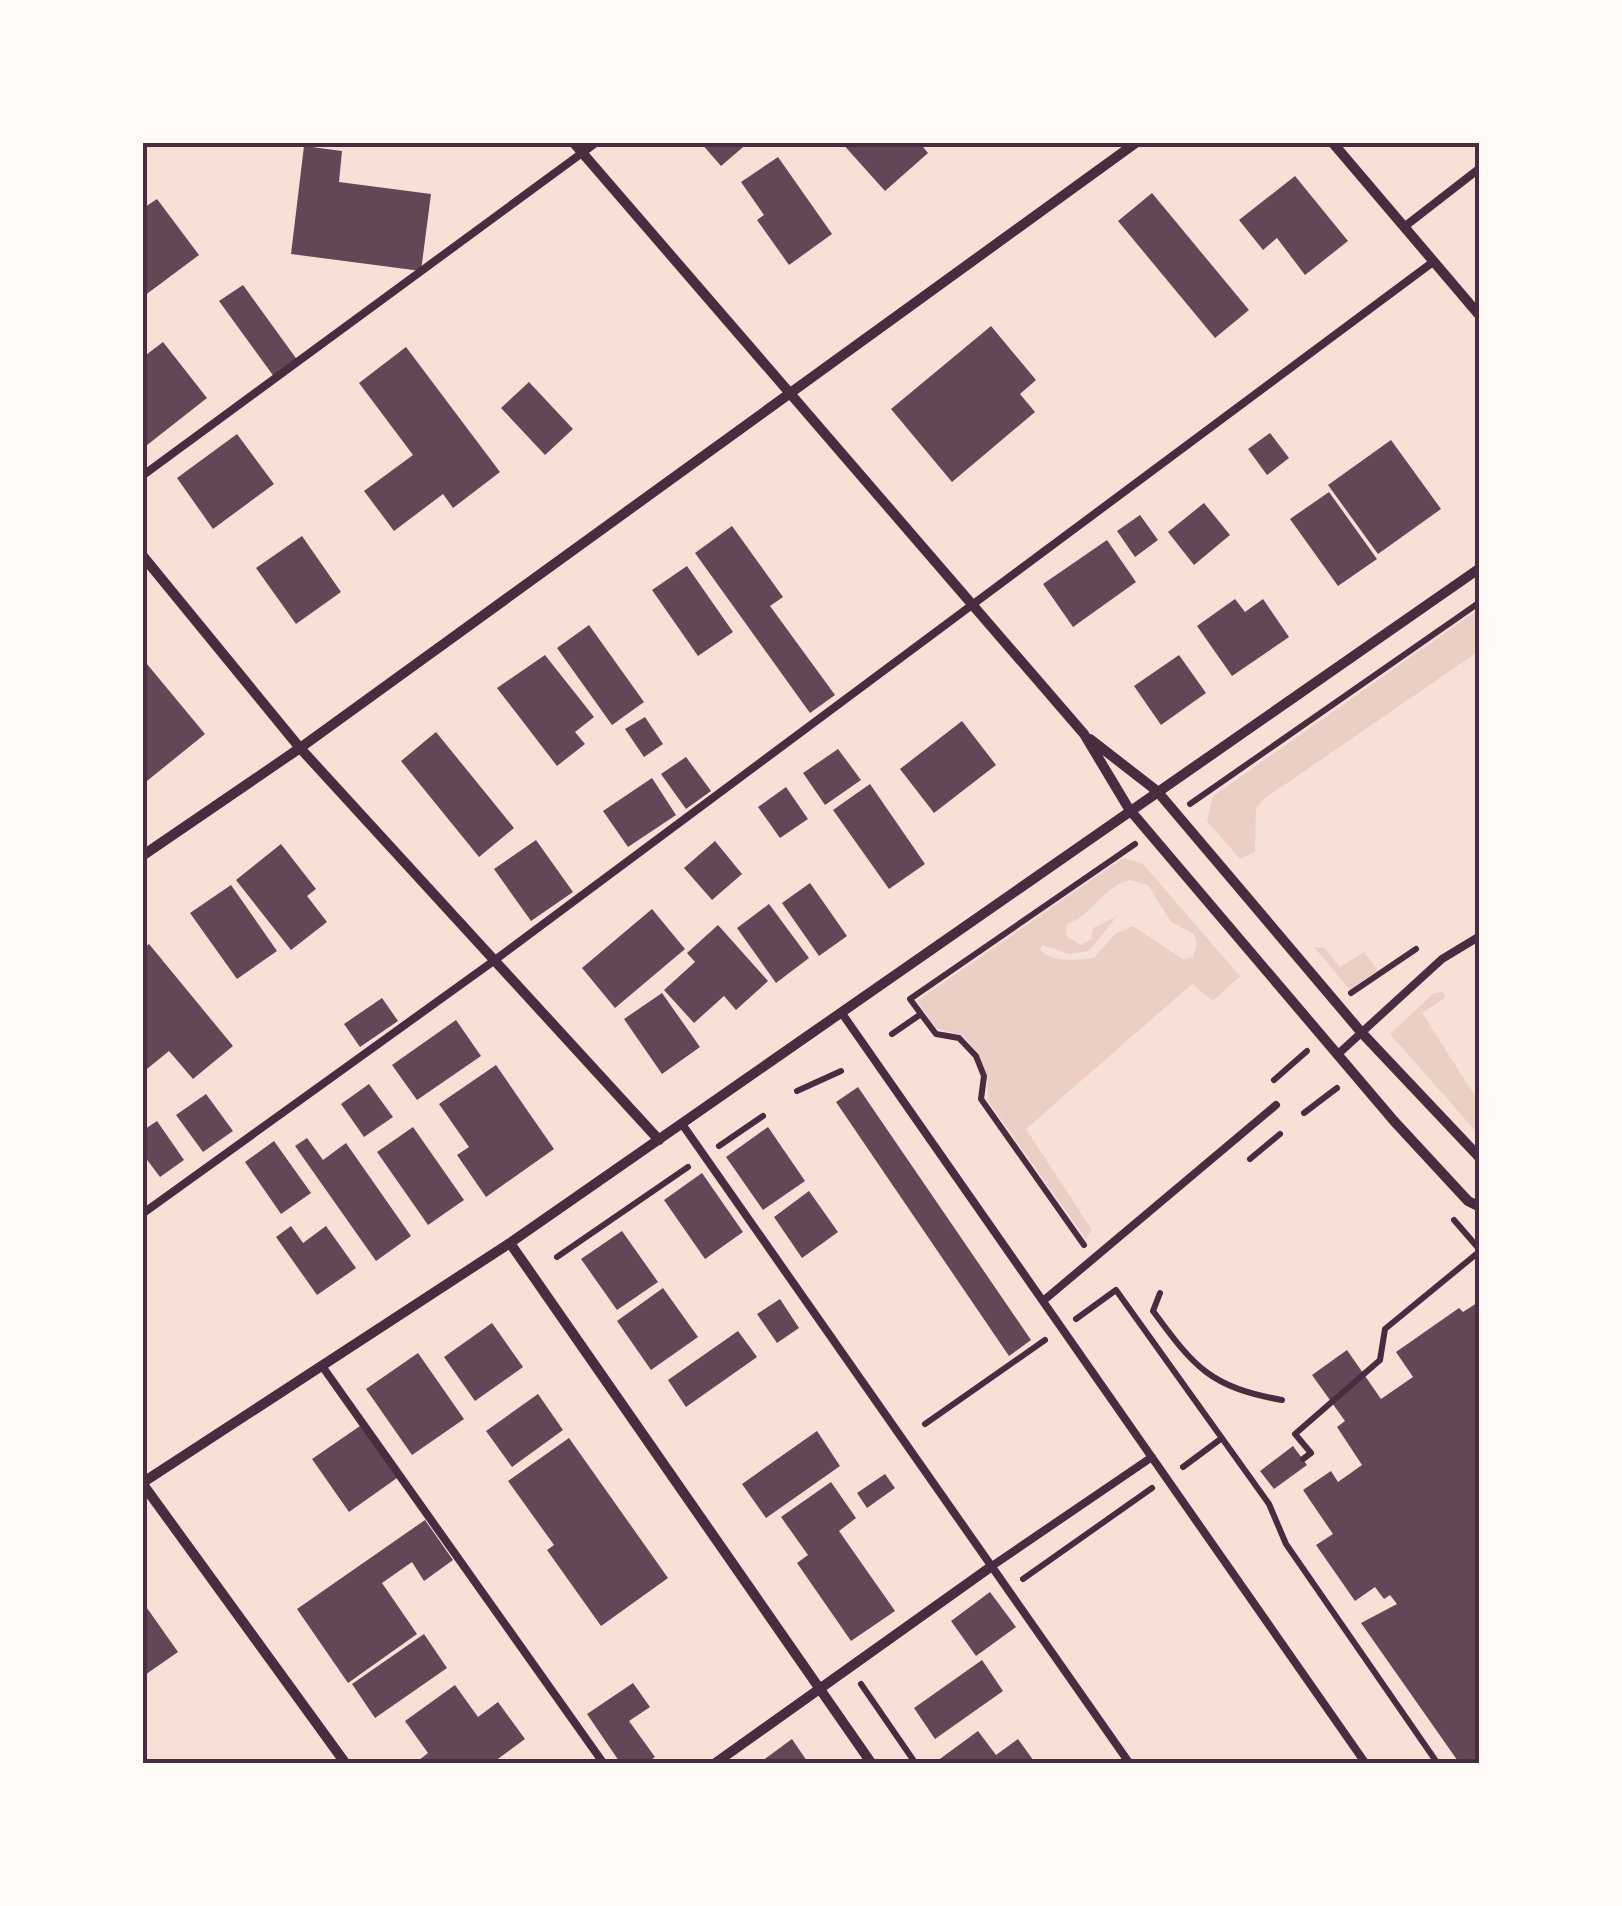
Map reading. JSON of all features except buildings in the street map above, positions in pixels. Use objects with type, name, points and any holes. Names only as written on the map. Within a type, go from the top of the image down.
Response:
[{"type":"street","points":[[573,142],[1084,734],[1129,809],[1337,1054],[1456,1188],[1480,1208]]},
{"type":"street","points":[[142,856],[300,748],[1137,142]]},
{"type":"street","points":[[1332,142],[1480,316]]},
{"type":"street","points":[[142,555],[300,748],[659,1140]]},
{"type":"street","points":[[346,1764],[142,1483],[510,1243],[1480,568]]},
{"type":"street","points":[[1084,734],[1157,791],[1361,1032],[1480,1158]]},
{"type":"street","points":[[510,1243],[872,1764]]},
{"type":"street","points":[[714,1764],[822,1691],[992,1566]]},
{"type":"lane","points":[[142,476],[597,142]]},
{"type":"lane","points":[[1404,227],[1480,168]]},
{"type":"lane","points":[[142,1214],[495,960],[1433,262]]},
{"type":"lane","points":[[1337,1054],[1442,959],[1480,936]]},
{"type":"lane","points":[[842,1012],[1366,1764]]},
{"type":"lane","points":[[1042,1300],[1276,1105]]},
{"type":"lane","points":[[682,1124],[1130,1764]]},
{"type":"lane","points":[[322,1366],[604,1764]]},
{"type":"lane","points":[[992,1566],[1152,1457]]},
{"type":"path","points":[[1176,814],[1480,602]]},
{"type":"path","points":[[1189,804],[1196,814]]},
{"type":"path","points":[[1085,1246],[980,1099],[984,1076],[976,1056],[958,1038],[936,1034],[910,999],[1150,834]]},
{"type":"path","points":[[1349,994],[1416,949]]},
{"type":"path","points":[[1338,981],[1373,1021]]},
{"type":"path","points":[[892,1034],[921,1014]]},
{"type":"path","points":[[797,1091],[841,1072]]},
{"type":"path","points":[[558,1257],[763,1116]]},
{"type":"path","points":[[1303,1458],[1311,1453],[1295,1434],[1380,1360],[1386,1329],[1480,1251]]},
{"type":"path","points":[[1107,1278],[1116,1290]]},
{"type":"path","points":[[1160,1293],[1153,1312],[1192,1364],[1227,1388],[1282,1400]]},
{"type":"path","points":[[1222,1438],[1269,1504],[1286,1544],[1438,1764]]},
{"type":"path","points":[[1006,1586],[1018,1583],[1085,1536]]},
{"type":"path","points":[[876,1670],[860,1681],[916,1764]]},
{"type":"shaded area","points":[[1479,609],[1479,651],[1264,799],[1256,808],[1255,852],[1240,859],[1207,821],[1213,796]]},
{"type":"shaded area","points":[[1123,858],[1142,863],[1240,976],[1213,1001],[1192,984],[1026,1129],[1092,1230],[1086,1239],[988,1101],[987,1077],[978,1053],[963,1036],[936,1028],[917,1001]],"holes":[[[1129,880],[1148,885],[1171,922],[1193,933],[1197,944],[1193,956],[1184,960],[1133,926],[1115,934],[1094,958],[1058,959],[1040,950],[1042,945],[1069,954],[1089,951],[1117,916],[1093,928],[1091,939],[1081,945],[1066,936],[1067,924],[1085,914],[1119,884]]]},
{"type":"shaded area","points":[[1314,947],[1325,948],[1340,967],[1364,952],[1378,970],[1350,990]]},
{"type":"shaded area","points":[[1443,992],[1445,998],[1422,1013],[1479,1102],[1479,1135],[1390,1034],[1434,993]]}]
